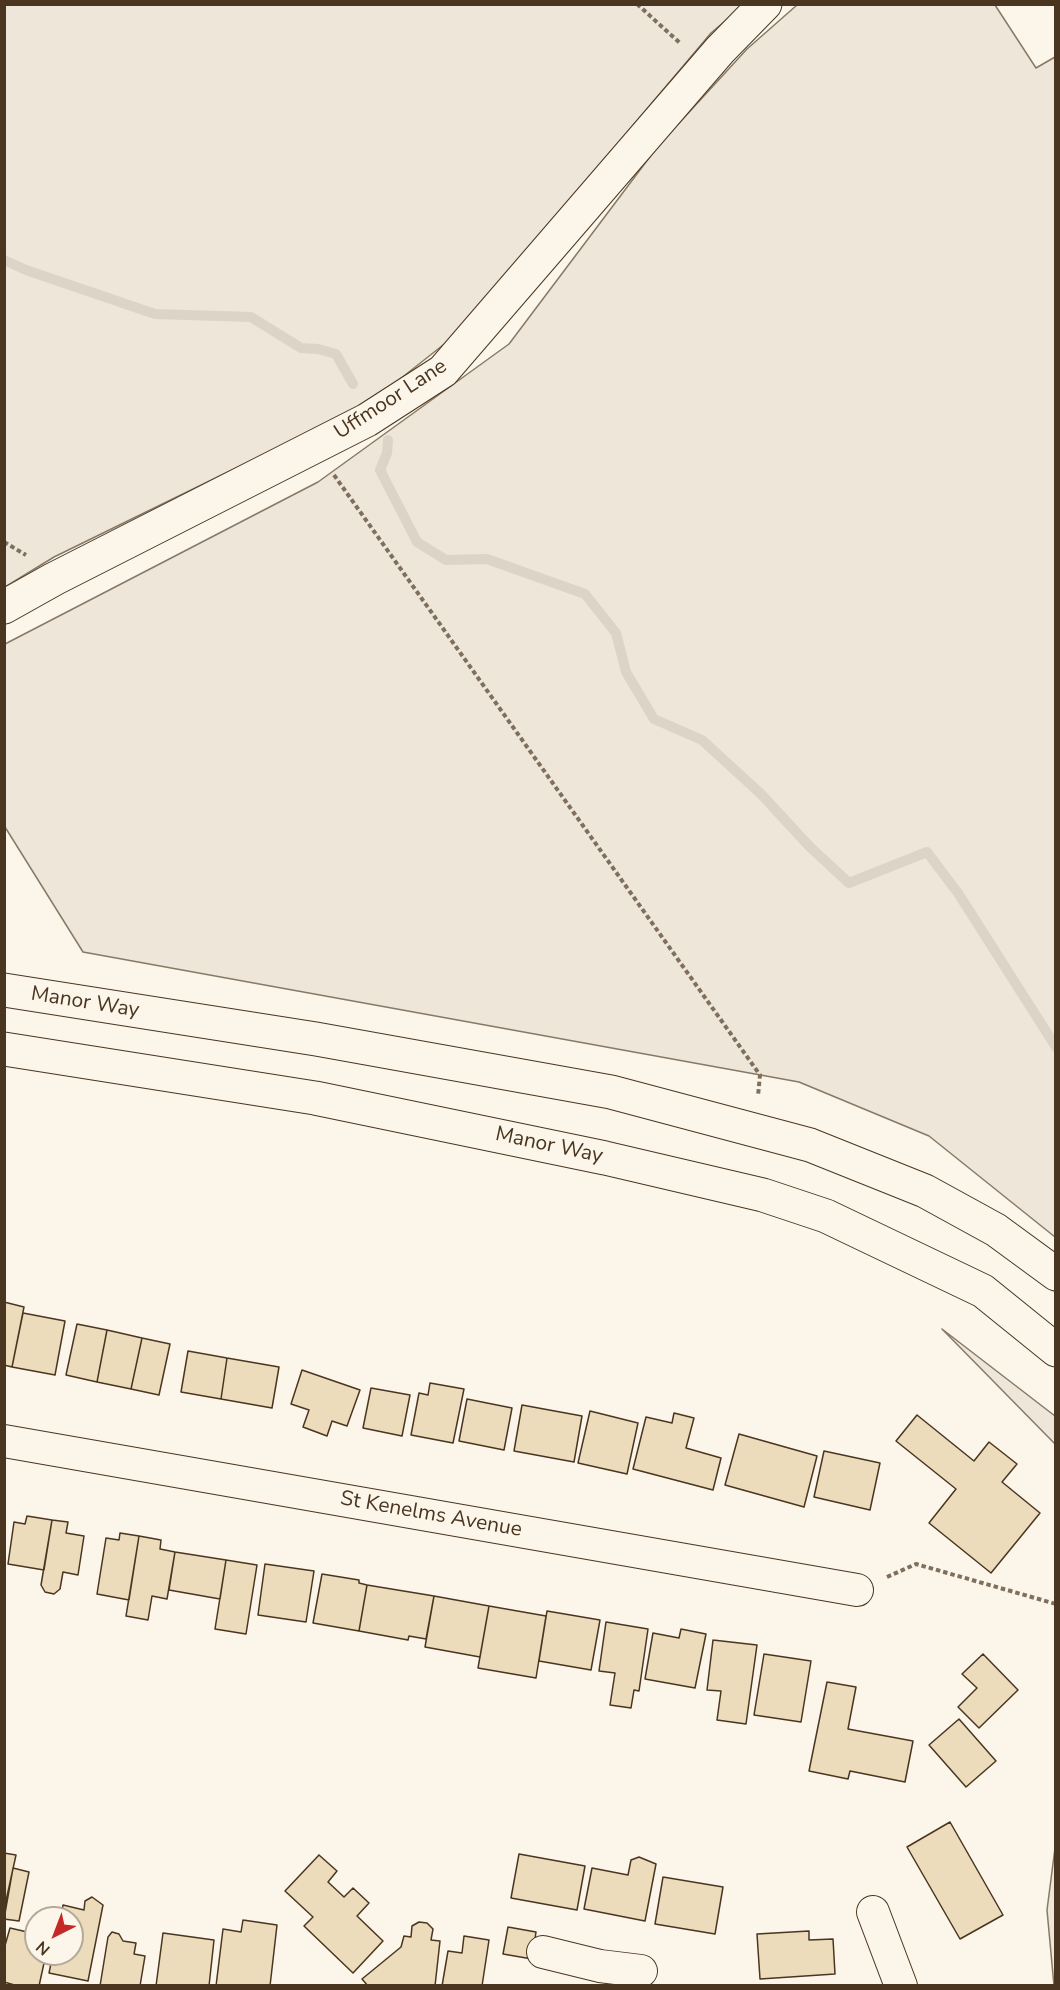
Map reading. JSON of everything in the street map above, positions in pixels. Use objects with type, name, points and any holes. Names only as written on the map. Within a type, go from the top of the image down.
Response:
[{"type":"main road","name":"Uffmoor Lane","points":[[4,607],[54,579],[367,420],[443,371],[705,66],[765,4]]},
{"type":"main road","name":"Manor Way","points":[[4,990],[316,1039],[611,1092],[810,1145],[925,1191],[996,1230],[1056,1274]]},
{"type":"main road","name":"Manor Way","points":[[4,1049],[315,1098],[605,1158],[764,1195],[826,1216],[983,1291],[1056,1350]]},
{"type":"street","name":"St Kenelms Avenue","points":[[4,1441],[856,1590]]},
{"type":"street","points":[[873,1912],[901,1986]]},
{"type":"street","points":[[543,1952],[600,1976],[641,1971]]},
{"type":"path","points":[[637,4],[705,66]]},
{"type":"path","points":[[315,446],[760,1075],[753,1130]]},
{"type":"path","points":[[856,1590],[916,1564],[1056,1604]]},
{"type":"shaded area","points":[[4,5],[744,5],[711,33],[457,334],[371,402],[54,557],[5,587]]},
{"type":"shaded area","points":[[797,5],[995,5],[1036,68],[1055,57],[1055,1237],[929,1136],[799,1082],[83,952],[5,827],[5,644],[318,482],[509,344],[658,146],[747,49]]},
{"type":"shaded area","points":[[942,1329],[1055,1416],[1055,1444]]},
{"type":"shaded area","points":[[1055,1848],[1056,1985],[1054,1986],[1047,1910]]},
{"type":"building","points":[[4,1302],[24,1307],[12,1367],[4,1365]]},
{"type":"building","points":[[23,1313],[65,1321],[55,1375],[12,1367]]},
{"type":"building","points":[[77,1324],[107,1330],[97,1382],[66,1375]]},
{"type":"building","points":[[107,1330],[142,1338],[131,1389],[97,1382]]},
{"type":"building","points":[[142,1338],[170,1344],[159,1395],[131,1389]]},
{"type":"building","points":[[188,1351],[227,1358],[221,1399],[181,1392]]},
{"type":"building","points":[[227,1358],[279,1367],[272,1408],[221,1399]]},
{"type":"building","points":[[302,1370],[360,1390],[347,1426],[332,1421],[327,1436],[303,1427],[309,1410],[291,1404]]},
{"type":"building","points":[[430,1383],[464,1389],[453,1443],[411,1435],[419,1393],[428,1395]]},
{"type":"building","points":[[371,1388],[410,1395],[402,1436],[363,1428]]},
{"type":"building","points":[[467,1399],[512,1408],[504,1450],[459,1441]]},
{"type":"building","points":[[522,1405],[582,1416],[574,1462],[514,1451]]},
{"type":"building","points":[[590,1411],[638,1423],[627,1474],[578,1463]]},
{"type":"building","points":[[674,1413],[694,1418],[686,1448],[721,1458],[713,1490],[633,1469],[646,1417],[672,1423]]},
{"type":"building","points":[[917,1415],[974,1461],[989,1442],[1017,1464],[1002,1482],[1040,1513],[991,1573],[929,1523],[956,1489],[896,1441]]},
{"type":"building","points":[[739,1434],[817,1456],[804,1507],[725,1485]]},
{"type":"building","points":[[824,1451],[880,1463],[870,1510],[814,1497]]},
{"type":"building","points":[[27,1516],[52,1520],[44,1570],[8,1564],[14,1522],[25,1524]]},
{"type":"building","points":[[52,1520],[68,1522],[66,1533],[84,1536],[78,1575],[63,1572],[60,1589],[54,1594],[45,1592],[41,1585]]},
{"type":"building","points":[[120,1533],[139,1536],[129,1600],[97,1594],[106,1538],[119,1540]]},
{"type":"building","points":[[139,1536],[161,1540],[160,1549],[175,1552],[167,1599],[152,1596],[148,1620],[126,1616]]},
{"type":"building","points":[[175,1552],[226,1560],[220,1599],[169,1590]]},
{"type":"building","points":[[226,1560],[257,1565],[246,1634],[215,1629]]},
{"type":"building","points":[[265,1564],[314,1571],[306,1622],[258,1615]]},
{"type":"building","points":[[322,1574],[359,1580],[359,1583],[367,1585],[359,1631],[313,1623]]},
{"type":"building","points":[[367,1585],[434,1596],[426,1639],[409,1636],[408,1640],[359,1631]]},
{"type":"building","points":[[434,1596],[489,1606],[480,1657],[425,1647]]},
{"type":"building","points":[[489,1606],[546,1616],[536,1678],[478,1668]]},
{"type":"building","points":[[547,1611],[600,1620],[591,1670],[539,1661]]},
{"type":"building","points":[[606,1622],[648,1629],[639,1691],[634,1690],[631,1708],[610,1705],[615,1673],[599,1671]]},
{"type":"building","points":[[681,1629],[706,1634],[695,1688],[645,1679],[653,1633],[679,1638]]},
{"type":"building","points":[[713,1640],[757,1645],[746,1724],[717,1720],[721,1691],[707,1690]]},
{"type":"building","points":[[764,1654],[811,1661],[801,1722],[754,1715]]},
{"type":"building","points":[[983,1654],[1018,1690],[979,1728],[958,1707],[977,1688],[962,1674]]},
{"type":"building","points":[[827,1682],[856,1687],[848,1729],[913,1741],[905,1782],[850,1771],[848,1779],[809,1771]]},
{"type":"building","points":[[959,1719],[996,1761],[966,1787],[929,1745]]},
{"type":"building","points":[[950,1822],[1003,1915],[960,1939],[907,1847]]},
{"type":"building","points":[[4,1853],[16,1855],[4,1910]]},
{"type":"building","points":[[519,1854],[585,1866],[577,1910],[511,1898]]},
{"type":"building","points":[[319,1855],[337,1871],[328,1882],[344,1897],[353,1888],[369,1903],[357,1916],[383,1941],[353,1973],[304,1926],[313,1917],[285,1891]]},
{"type":"building","points":[[639,1857],[656,1864],[645,1921],[584,1909],[592,1868],[628,1875],[631,1860]]},
{"type":"building","points":[[13,1868],[29,1872],[19,1921],[4,1919]]},
{"type":"building","points":[[663,1877],[723,1887],[715,1934],[655,1924]]},
{"type":"building","points":[[92,1897],[103,1905],[88,1981],[49,1973],[50,1966],[84,1966],[85,1901]]},
{"type":"building","points":[[243,1920],[277,1925],[270,1986],[216,1986],[223,1929],[241,1932]]},
{"type":"building","points":[[419,1922],[427,1923],[433,1929],[431,1940],[440,1941],[435,1986],[368,1986],[362,1979],[401,1947],[404,1936],[411,1937],[412,1926]]},
{"type":"building","points":[[508,1927],[536,1932],[532,1959],[503,1954]]},
{"type":"building","points":[[10,1928],[24,1931],[24,1966],[43,1966],[39,1986],[18,1986],[4,1982],[4,1949]]},
{"type":"building","points":[[809,1931],[809,1940],[833,1939],[835,1974],[760,1979],[757,1934]]},
{"type":"building","points":[[112,1932],[119,1934],[123,1941],[136,1943],[134,1954],[145,1956],[140,1986],[100,1986],[108,1937]]},
{"type":"building","points":[[163,1933],[214,1940],[209,1986],[156,1986]]},
{"type":"building","points":[[464,1936],[489,1940],[482,1986],[442,1986],[448,1951],[462,1953]]},
{"type":"waterway","points":[[4,260],[26,270],[155,314],[251,317],[301,348],[318,349],[336,354],[353,384]]},
{"type":"waterway","points":[[388,440],[387,453],[380,470],[417,542],[446,560],[487,559],[585,594],[616,633],[626,672],[654,719],[702,740],[761,794],[810,847],[849,883],[927,852],[958,893],[1056,1047]]}]
